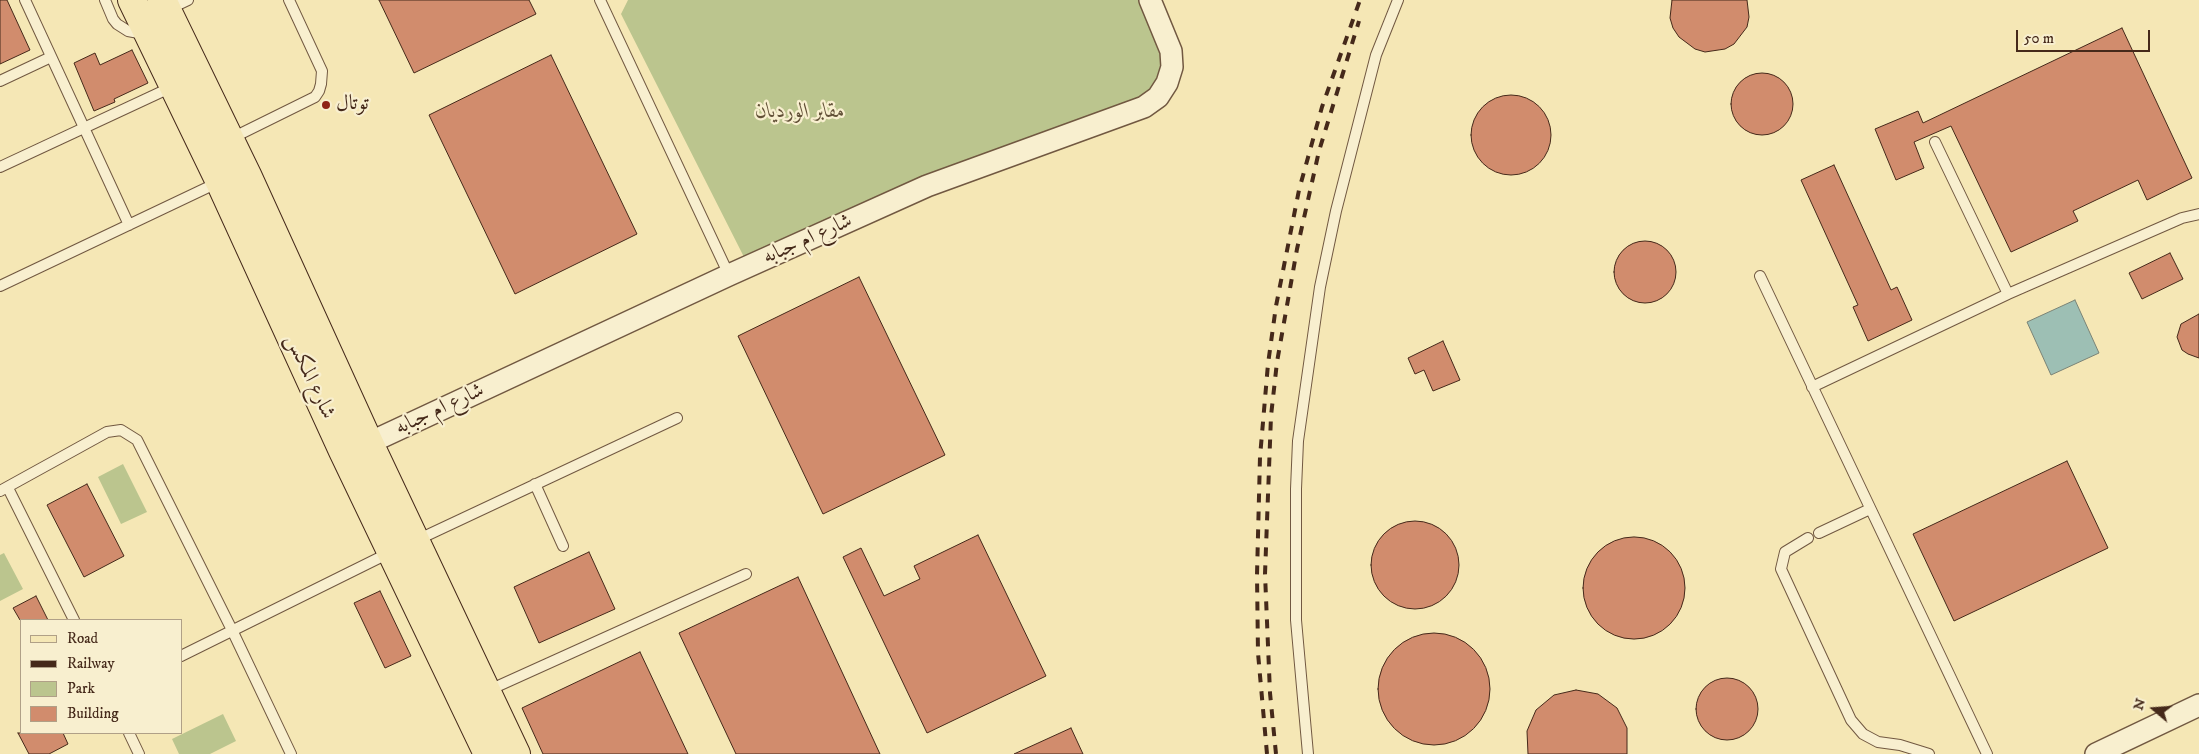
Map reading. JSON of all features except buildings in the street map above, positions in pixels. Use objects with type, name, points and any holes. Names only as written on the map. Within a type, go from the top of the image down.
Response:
[{"type":"main road","name":"شارع المكس","points":[[132,0],[220,182],[343,451],[404,546],[486,691],[516,754]]},
{"type":"main road","name":"شارع المكس","points":[[172,3],[230,140],[369,443],[404,546],[488,754]]},
{"type":"street","name":"شارع ام جبابه","points":[[369,443],[729,275],[927,186],[1144,107],[1158,97],[1168,84],[1172,68],[1171,51],[1150,0]]},
{"type":"street","points":[[2096,754],[2199,705]]},
{"type":"lane","points":[[24,0],[129,225]]},
{"type":"lane","points":[[105,0],[113,19],[123,28],[149,34]]},
{"type":"lane","points":[[230,140],[315,97],[319,91],[322,71],[289,0]]},
{"type":"lane","points":[[600,0],[729,275]]},
{"type":"lane","points":[[1308,754],[1296,620],[1298,441],[1319,297],[1336,211],[1376,55],[1398,0]]},
{"type":"lane","points":[[0,81],[51,57]]},
{"type":"lane","points":[[0,167],[174,86]]},
{"type":"lane","points":[[1936,142],[2008,294]]},
{"type":"lane","points":[[0,286],[220,182]]},
{"type":"lane","points":[[1812,387],[2008,294],[2182,218],[2199,214]]},
{"type":"lane","points":[[1760,276],[1987,754]]},
{"type":"lane","points":[[182,655],[404,546],[677,418]]},
{"type":"lane","points":[[73,619],[4,489],[107,432],[120,430],[130,434],[137,440],[232,630],[291,754]]},
{"type":"lane","points":[[536,484],[563,546]]},
{"type":"lane","points":[[1819,534],[1870,509]]},
{"type":"lane","points":[[1808,538],[1785,552],[1781,569],[1851,720],[1863,734],[1878,742],[1900,745],[1929,754]]},
{"type":"lane","points":[[486,691],[746,574]]},
{"type":"lane","points":[[130,734],[140,754]]},
{"type":"green space","name":"مقابر الورديان","points":[[628,0],[1140,0],[1161,58],[1162,68],[1153,90],[1140,98],[745,259],[621,14]]},
{"type":"green space","points":[[123,464],[147,512],[121,524],[98,477]]},
{"type":"green space","points":[[4,553],[23,589],[0,601],[0,555]]},
{"type":"green space","points":[[223,714],[236,741],[210,754],[179,754],[172,739]]},
{"type":"water","points":[[2075,300],[2099,353],[2051,375],[2027,322]]},
{"type":"railway","points":[[1267,754],[1258,653],[1257,575],[1260,457],[1268,364],[1276,306],[1299,190],[1322,107],[1360,0]]},
{"type":"railway","points":[[1276,754],[1270,693],[1265,574],[1271,416],[1277,362],[1297,249],[1319,151],[1359,21]]},
{"type":"place","name":"توتال","points":[[326,105]]}]
